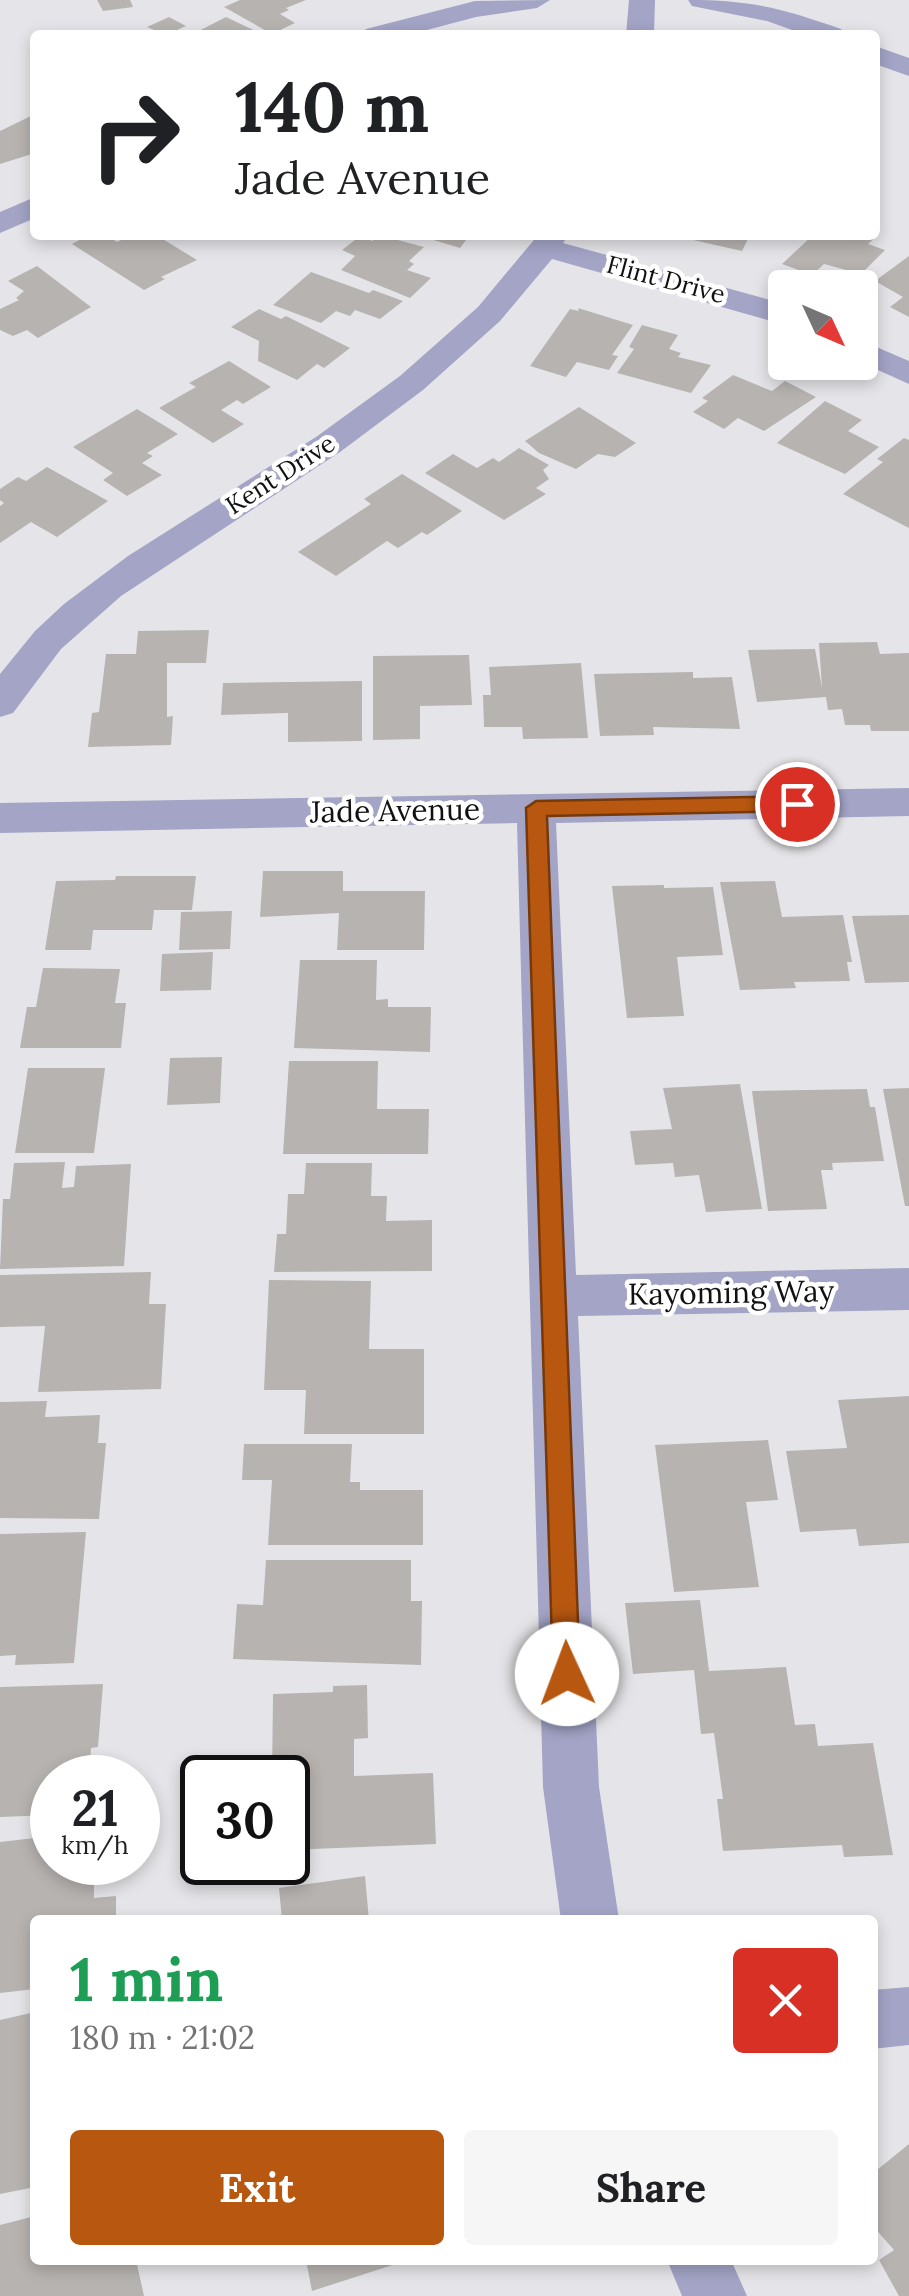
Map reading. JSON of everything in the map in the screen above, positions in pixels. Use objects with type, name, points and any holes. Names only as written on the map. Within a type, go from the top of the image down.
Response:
[{"type":"street","points":[[395,30],[475,9],[537,0]]},
{"type":"street","points":[[640,30],[642,0]]},
{"type":"street","points":[[701,0],[774,14],[818,30]]},
{"type":"street","points":[[880,56],[909,68]]},
{"type":"street","points":[[0,224],[30,209]]},
{"type":"street","name":"Flint Drive","points":[[550,242],[768,309]]},
{"type":"street","name":"Kent Drive","points":[[0,704],[38,651],[79,610],[121,578],[309,458],[397,394],[467,333],[550,242]]},
{"type":"street","points":[[878,359],[909,374]]},
{"type":"street","name":"Jade Avenue","points":[[0,818],[909,802]]},
{"type":"street","points":[[536,808],[571,1787],[589,1915]]},
{"type":"street","name":"Kayoming Way","points":[[553,1296],[909,1289]]},
{"type":"street","points":[[878,2019],[909,2016]]},
{"type":"street","points":[[700,2265],[715,2296]]},
{"type":"building","points":[[97,0],[130,0],[133,7],[103,11]]},
{"type":"building","points":[[240,0],[306,0],[280,14],[295,23],[280,30],[265,30],[224,7]]},
{"type":"building","points":[[169,17],[186,26],[177,30],[147,27]]},
{"type":"building","points":[[226,17],[253,30],[201,30]]},
{"type":"building","points":[[30,116],[30,155],[0,164],[0,131]]},
{"type":"building","points":[[80,240],[164,240],[197,260],[144,290],[72,244]]},
{"type":"building","points":[[355,240],[398,240],[424,247],[409,261],[414,264],[407,270],[431,278],[410,298],[341,270],[355,256],[342,250]]},
{"type":"building","points":[[434,240],[466,240],[460,248]]},
{"type":"building","points":[[693,240],[748,240],[742,251]]},
{"type":"building","points":[[808,240],[872,240],[868,244],[885,250],[865,270],[824,264],[817,270],[798,270],[782,264]]},
{"type":"building","points":[[909,256],[909,317],[890,307],[903,297],[878,283]]},
{"type":"building","points":[[37,266],[91,307],[38,338],[27,330],[13,336],[0,330],[0,309],[19,300],[16,298],[24,291],[8,281]]},
{"type":"building","points":[[311,272],[403,301],[380,319],[355,310],[350,316],[336,311],[321,323],[273,305]]},
{"type":"building","points":[[578,308],[633,325],[612,355],[618,356],[609,370],[577,362],[566,377],[530,366],[570,309],[579,311]]},
{"type":"building","points":[[259,309],[281,319],[286,316],[350,348],[324,368],[317,364],[297,380],[258,361],[259,341],[231,327]]},
{"type":"building","points":[[642,325],[678,335],[669,349],[681,353],[678,357],[711,365],[691,393],[617,373],[634,349],[629,347]]},
{"type":"building","points":[[229,361],[271,387],[243,404],[237,400],[221,410],[244,424],[213,443],[159,408],[196,387],[189,383]]},
{"type":"building","points":[[733,375],[772,391],[785,381],[816,397],[764,431],[738,418],[724,429],[693,412],[708,401],[702,398]]},
{"type":"building","points":[[825,401],[862,420],[848,431],[879,447],[845,474],[777,443]]},
{"type":"building","points":[[579,407],[636,443],[615,457],[598,454],[576,469],[539,453],[525,441]]},
{"type":"building","points":[[137,409],[178,434],[147,453],[153,456],[142,463],[162,475],[127,496],[103,480],[113,473],[73,447]]},
{"type":"building","points":[[904,438],[909,440],[909,528],[843,494],[883,462],[877,459]]},
{"type":"building","points":[[519,448],[549,465],[543,470],[549,479],[536,488],[546,494],[504,520],[425,473],[453,454],[477,468],[493,458],[499,462]]},
{"type":"building","points":[[47,467],[108,501],[57,537],[31,522],[0,543],[0,506],[4,503],[0,500],[0,489],[18,477],[26,481]]},
{"type":"building","points":[[402,474],[462,511],[427,535],[422,532],[398,548],[387,541],[336,576],[298,552],[371,504],[364,499]]},
{"type":"building","points":[[209,630],[206,663],[167,663],[167,717],[173,716],[171,745],[88,747],[92,713],[99,712],[106,654],[136,654],[138,631]]},
{"type":"building","points":[[877,642],[880,654],[909,653],[909,731],[871,731],[870,725],[845,725],[842,709],[828,710],[826,697],[757,702],[748,650],[815,649],[822,688],[819,643]]},
{"type":"building","points":[[469,655],[472,705],[420,706],[420,739],[373,740],[373,656]]},
{"type":"building","points":[[581,663],[588,738],[523,739],[522,727],[484,727],[483,695],[491,695],[489,667]]},
{"type":"building","points":[[693,672],[693,678],[732,677],[740,729],[653,727],[654,735],[600,736],[594,674]]},
{"type":"building","points":[[362,681],[362,741],[288,742],[288,713],[221,715],[223,683]]},
{"type":"building","points":[[263,871],[343,871],[343,891],[425,891],[424,950],[337,950],[339,913],[260,917]]},
{"type":"building","points":[[116,876],[196,876],[192,910],[154,910],[152,930],[93,930],[91,950],[45,950],[56,881],[115,880]]},
{"type":"building","points":[[775,881],[782,917],[843,915],[852,962],[847,962],[850,981],[794,982],[796,988],[740,990],[720,882]]},
{"type":"building","points":[[612,886],[713,887],[723,955],[677,957],[684,1016],[627,1018]]},
{"type":"building","points":[[232,911],[230,949],[179,950],[181,912]]},
{"type":"building","points":[[909,915],[909,982],[865,983],[852,916]]},
{"type":"building","points":[[213,952],[211,990],[160,991],[162,954]]},
{"type":"building","points":[[300,960],[377,960],[376,1000],[388,999],[388,1007],[431,1007],[430,1052],[294,1048]]},
{"type":"building","points":[[43,968],[120,969],[115,1003],[126,1003],[121,1048],[20,1048],[27,1007],[36,1007]]},
{"type":"building","points":[[222,1057],[220,1103],[167,1105],[170,1058]]},
{"type":"building","points":[[289,1061],[378,1061],[377,1109],[429,1109],[428,1154],[283,1154]]},
{"type":"building","points":[[28,1068],[105,1068],[94,1153],[15,1153]]},
{"type":"building","points":[[740,1084],[762,1209],[706,1212],[699,1175],[675,1177],[673,1163],[635,1165],[630,1131],[672,1129],[663,1088]]},
{"type":"building","points":[[909,1088],[909,1206],[905,1206],[883,1089]]},
{"type":"building","points":[[867,1089],[870,1107],[875,1107],[884,1161],[832,1163],[833,1170],[821,1170],[827,1209],[768,1211],[752,1091]]},
{"type":"building","points":[[65,1162],[62,1188],[74,1187],[76,1166],[131,1164],[124,1266],[0,1269],[3,1199],[10,1199],[14,1163]]},
{"type":"building","points":[[306,1163],[372,1163],[371,1196],[387,1196],[386,1221],[432,1220],[432,1271],[274,1272],[277,1234],[286,1234],[288,1194],[304,1194]]},
{"type":"building","points":[[151,1272],[149,1304],[166,1304],[161,1389],[38,1392],[45,1326],[0,1327],[0,1275]]},
{"type":"building","points":[[269,1280],[371,1281],[369,1349],[424,1349],[424,1434],[304,1434],[306,1390],[264,1390]]},
{"type":"building","points":[[909,1396],[909,1543],[859,1546],[856,1529],[800,1532],[786,1451],[847,1448],[838,1400]]},
{"type":"building","points":[[47,1401],[45,1417],[100,1415],[98,1443],[106,1443],[99,1519],[0,1518],[0,1402]]},
{"type":"building","points":[[768,1440],[778,1500],[746,1502],[759,1587],[674,1592],[655,1445]]},
{"type":"building","points":[[244,1444],[352,1444],[350,1482],[360,1482],[360,1490],[423,1490],[423,1545],[268,1545],[272,1480],[242,1480]]},
{"type":"building","points":[[86,1532],[74,1663],[15,1665],[16,1655],[0,1656],[0,1534]]},
{"type":"building","points":[[266,1560],[411,1560],[411,1601],[422,1601],[421,1665],[233,1659],[237,1604],[263,1605]]},
{"type":"building","points":[[700,1600],[709,1671],[786,1667],[795,1725],[815,1724],[818,1746],[873,1743],[893,1855],[844,1857],[842,1845],[723,1851],[717,1799],[723,1799],[714,1733],[701,1734],[694,1670],[633,1674],[625,1603]]},
{"type":"building","points":[[103,1684],[98,1747],[91,1748],[91,1755],[30,1755],[30,1816],[0,1817],[0,1687]]},
{"type":"building","points":[[367,1685],[368,1738],[354,1739],[354,1776],[433,1773],[436,1844],[310,1849],[310,1755],[272,1755],[273,1694],[333,1692],[333,1686]]},
{"type":"building","points":[[30,1839],[30,1885],[94,1885],[94,1898],[116,1896],[116,1915],[30,1915],[30,1990],[0,1993],[0,1842]]},
{"type":"building","points":[[365,1876],[369,1915],[282,1915],[279,1888]]},
{"type":"building","points":[[30,2013],[30,2188],[0,2194],[0,2020]]},
{"type":"building","points":[[909,2144],[909,2296],[899,2296],[879,2260],[894,2250],[878,2232],[878,2169]]},
{"type":"building","points":[[30,2217],[30,2265],[137,2265],[144,2296],[0,2296],[0,2225]]},
{"type":"building","points":[[307,2265],[393,2265],[312,2291]]},
{"type":"route","points":[[567,1674],[536,808],[797,804]]}]
